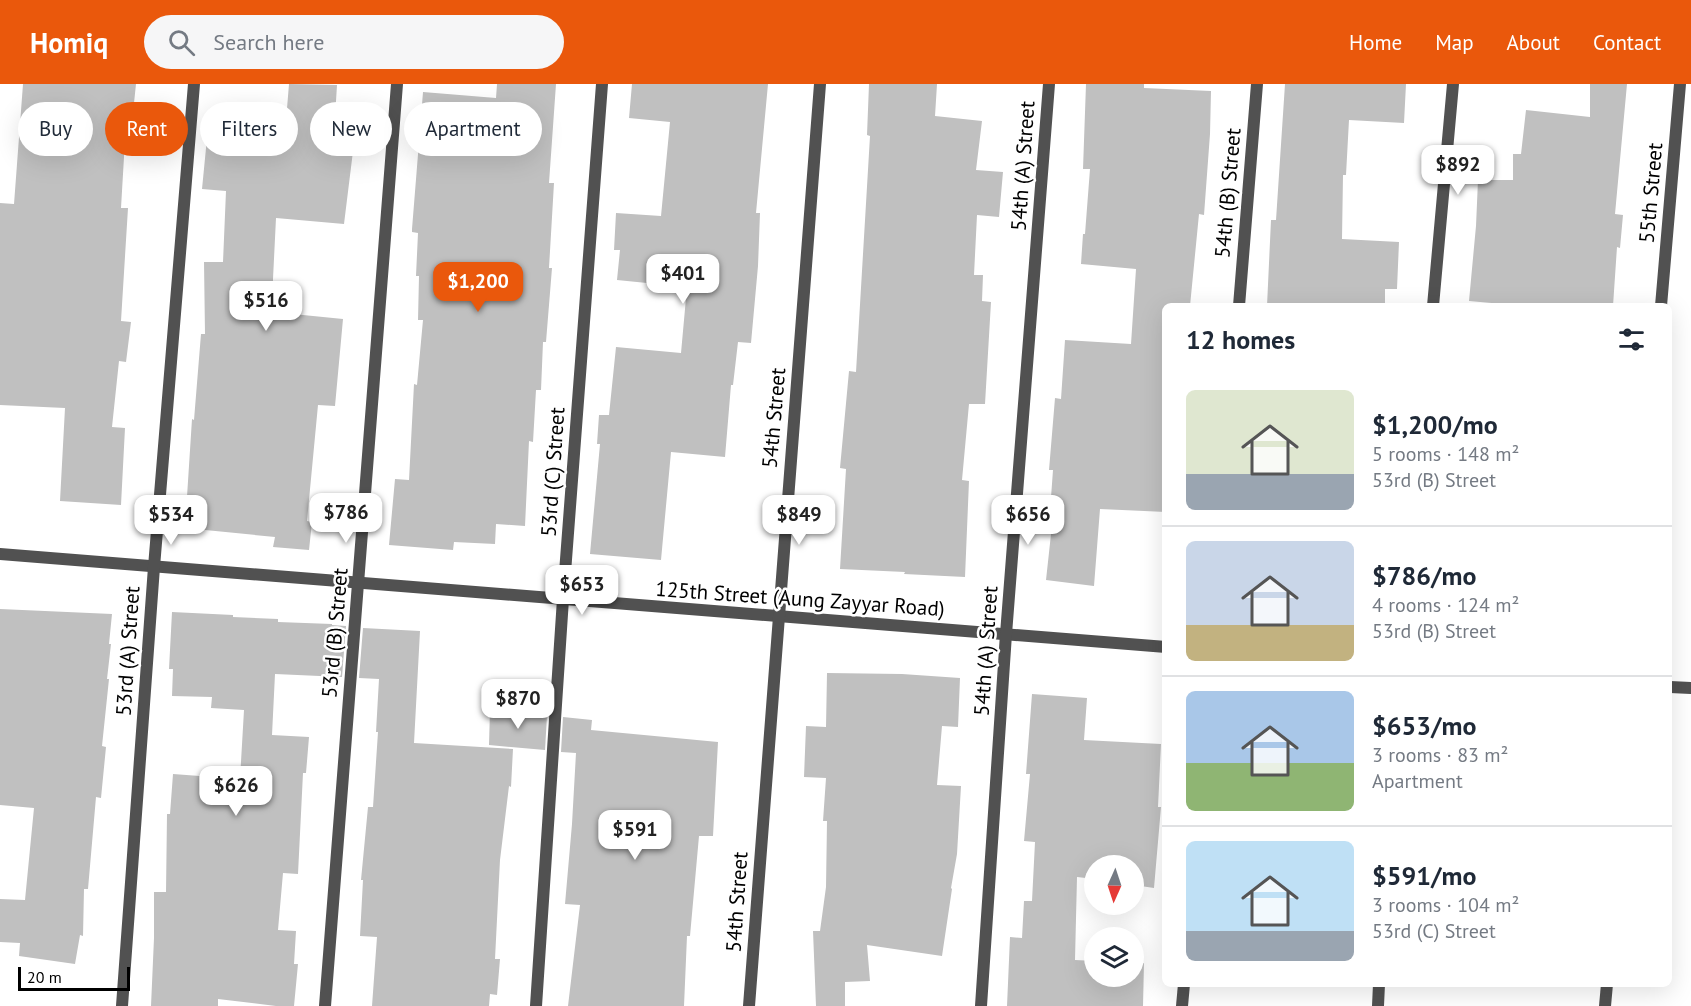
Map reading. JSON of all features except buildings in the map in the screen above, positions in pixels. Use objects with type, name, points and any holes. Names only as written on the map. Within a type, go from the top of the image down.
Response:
[{"type":"street","name":"53rd (A) Street","points":[[122,1006],[154,567],[194,84]]},
{"type":"street","name":"53rd (B) Street","points":[[325,1006],[397,84]]},
{"type":"street","name":"53rd (C) Street","points":[[536,1006],[563,599],[602,84]]},
{"type":"street","name":"54th Street","points":[[748,1006],[820,84]]},
{"type":"street","name":"54th (A) Street","points":[[981,1006],[1006,634],[1049,84]]},
{"type":"street","name":"54th (B) Street","points":[[1239,303],[1257,84]]},
{"type":"street","points":[[1433,303],[1453,84]]},
{"type":"street","name":"55th Street","points":[[1661,303],[1680,84]]},
{"type":"street","name":"125th Street (Aung Zayyar Road)","points":[[0,555],[1162,647]]},
{"type":"street","points":[[1672,687],[1691,688]]},
{"type":"street","points":[[1182,1006],[1184,987]]},
{"type":"street","points":[[1378,1006],[1379,987]]},
{"type":"street","points":[[1605,1006],[1607,987]]}]
